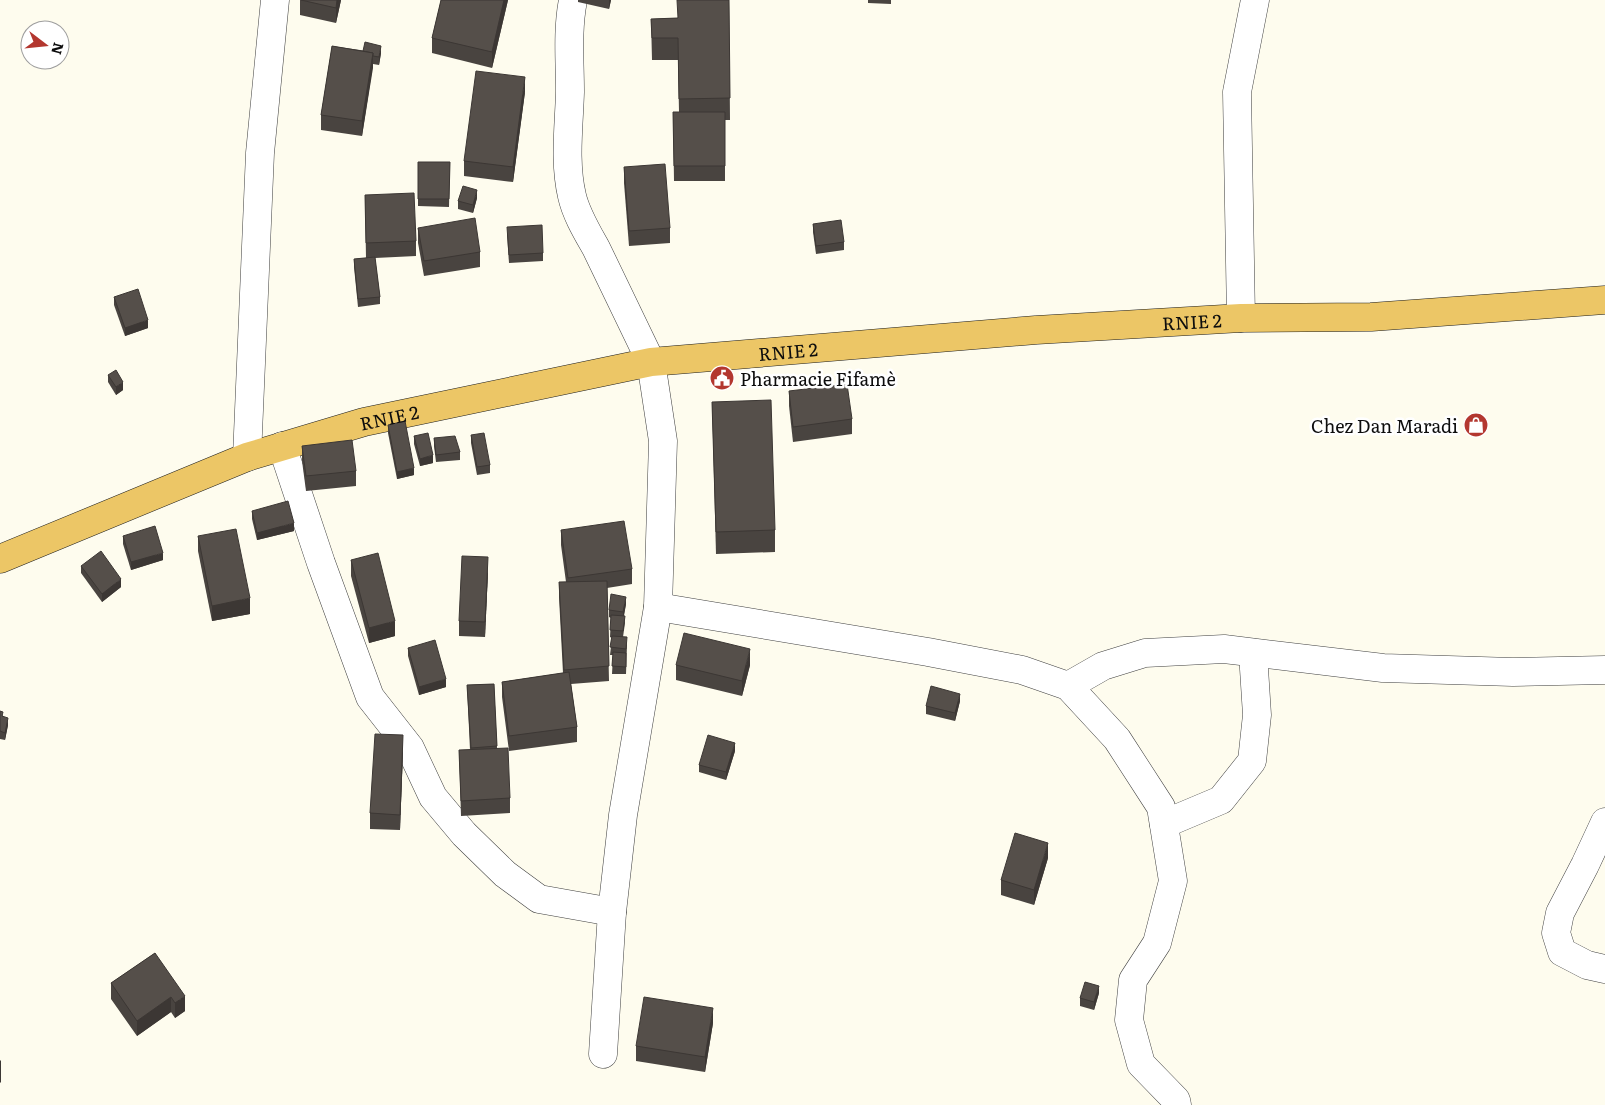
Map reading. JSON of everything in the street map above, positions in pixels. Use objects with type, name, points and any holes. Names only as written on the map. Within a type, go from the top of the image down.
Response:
[{"type":"highway","name":"RNIE 2","points":[[0,558],[247,457],[282,446],[364,422],[651,362],[1036,330],[1241,318],[1371,317],[1605,300]]},
{"type":"street","points":[[247,457],[260,154],[276,0]]},
{"type":"street","points":[[573,0],[568,42],[570,93],[567,157],[572,196],[586,231],[651,362],[663,441],[658,607],[623,815],[612,912],[603,1054]]},
{"type":"street","points":[[1241,318],[1237,92],[1255,0]]},
{"type":"street","points":[[282,446],[321,563],[370,697],[410,748],[433,797],[464,834],[505,874],[539,899],[612,912]]},
{"type":"street","points":[[658,607],[928,652],[1022,670],[1068,686],[1117,739],[1161,806],[1173,881],[1157,943],[1133,980],[1129,1020],[1141,1064],[1176,1100],[1177,1105]]},
{"type":"street","points":[[1068,686],[1103,666],[1145,653],[1224,649],[1383,668],[1514,672],[1605,670]]},
{"type":"street","points":[[1164,824],[1220,800],[1252,761],[1257,715],[1253,653]]},
{"type":"street","points":[[1605,822],[1560,913],[1556,933],[1562,952],[1587,965],[1605,969]]},
{"type":"building","points":[[301,0],[337,0],[336,8]]},
{"type":"building","points":[[441,0],[504,0],[492,52],[432,38]]},
{"type":"building","points":[[677,0],[729,0],[730,98],[679,99],[678,38],[652,38],[651,19],[678,18]]},
{"type":"building","points":[[365,42],[381,46],[379,57],[373,56],[373,53],[363,51]]},
{"type":"building","points":[[332,46],[373,53],[362,121],[321,115]]},
{"type":"building","points":[[476,71],[525,77],[513,167],[464,161]]},
{"type":"building","points":[[673,112],[725,112],[725,166],[674,166]]},
{"type":"building","points":[[418,162],[450,162],[449,199],[418,199]]},
{"type":"building","points":[[665,164],[670,228],[629,231],[624,167]]},
{"type":"building","points":[[463,186],[477,190],[473,205],[458,201]]},
{"type":"building","points":[[414,193],[416,241],[366,243],[365,195]]},
{"type":"building","points":[[475,218],[480,252],[424,261],[418,228]]},
{"type":"building","points":[[841,220],[844,242],[816,246],[813,224]]},
{"type":"building","points":[[542,225],[543,253],[509,255],[507,227]]},
{"type":"building","points":[[375,257],[380,297],[358,299],[354,259]]},
{"type":"building","points":[[138,289],[148,320],[125,328],[114,297]]},
{"type":"building","points":[[116,370],[123,382],[116,387],[108,375]]},
{"type":"building","points":[[847,384],[852,419],[793,427],[789,391]]},
{"type":"building","points":[[771,400],[775,530],[716,532],[712,402]]},
{"type":"building","points":[[405,421],[414,468],[397,472],[388,425]]},
{"type":"building","points":[[428,433],[433,455],[420,459],[414,436]]},
{"type":"building","points":[[484,433],[490,465],[477,467],[471,435]]},
{"type":"building","points":[[455,436],[460,452],[436,455],[434,438]]},
{"type":"building","points":[[352,440],[356,471],[306,476],[302,446]]},
{"type":"building","points":[[288,501],[294,523],[257,533],[252,511]]},
{"type":"building","points":[[624,521],[632,569],[568,578],[561,530]]},
{"type":"building","points":[[155,526],[163,553],[131,562],[123,536]]},
{"type":"building","points":[[236,529],[250,598],[212,606],[198,536]]},
{"type":"building","points":[[101,551],[121,579],[102,594],[81,566]]},
{"type":"building","points":[[378,553],[395,621],[369,628],[351,560]]},
{"type":"building","points":[[462,556],[488,557],[485,622],[459,621]]},
{"type":"building","points":[[607,581],[609,666],[564,670],[559,582]]},
{"type":"building","points":[[611,594],[626,597],[623,612],[609,610]]},
{"type":"building","points":[[611,615],[625,616],[623,631],[610,630]]},
{"type":"building","points":[[684,633],[750,649],[742,681],[676,665]]},
{"type":"building","points":[[612,636],[627,637],[626,649],[610,647]]},
{"type":"building","points":[[435,640],[446,679],[419,687],[408,648]]},
{"type":"building","points":[[613,652],[626,653],[626,667],[612,666]]},
{"type":"building","points":[[569,672],[577,727],[509,736],[502,682]]},
{"type":"building","points":[[494,684],[497,746],[471,748],[467,685]]},
{"type":"building","points":[[931,686],[960,694],[955,713],[926,706]]},
{"type":"building","points":[[0,711],[3,712],[2,716],[8,718],[5,733],[0,731]]},
{"type":"building","points":[[375,734],[403,735],[400,815],[370,813]]},
{"type":"building","points":[[708,735],[735,743],[726,772],[699,765]]},
{"type":"building","points":[[508,748],[510,798],[461,801],[459,750]]},
{"type":"building","points":[[1015,833],[1048,843],[1034,890],[1001,880]]},
{"type":"building","points":[[155,953],[185,996],[175,1003],[171,997],[137,1021],[111,983]]},
{"type":"building","points":[[1085,982],[1099,986],[1094,1002],[1080,998]]},
{"type":"building","points":[[644,997],[713,1008],[705,1057],[636,1046]]},
{"type":"place","name":"Pharmacie Fifamè","points":[[722,378]]},
{"type":"place","name":"Chez Dan Maradi","points":[[1476,425]]}]
